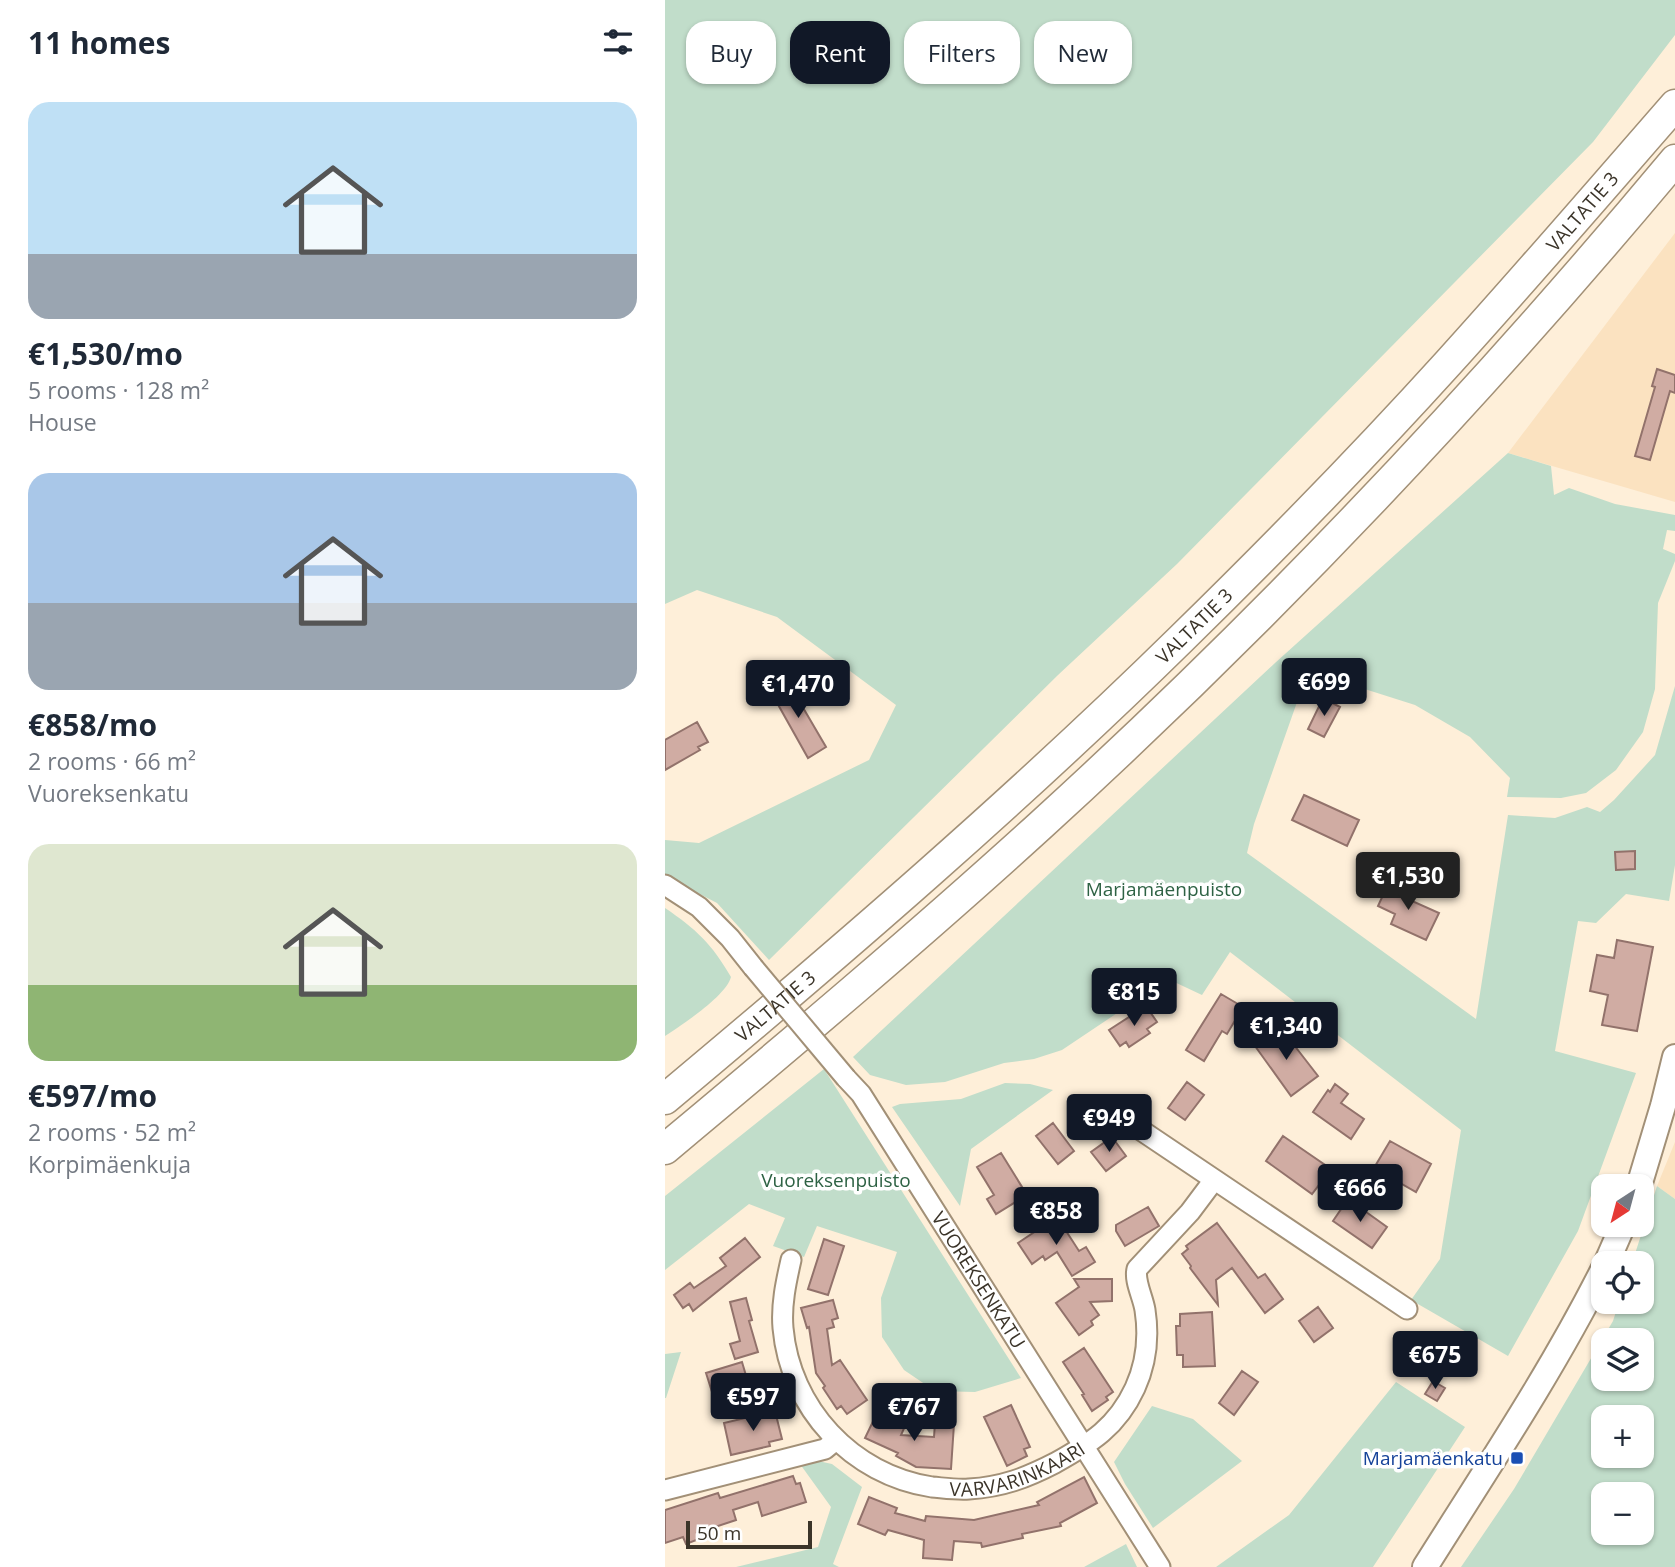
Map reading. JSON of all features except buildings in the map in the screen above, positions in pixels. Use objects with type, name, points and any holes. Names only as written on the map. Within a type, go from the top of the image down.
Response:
[{"type":"highway","name":"VALTATIE 3","points":[[665,1099],[812,976],[1016,796],[1181,639],[1340,479],[1449,362],[1675,105]]},
{"type":"highway","name":"VALTATIE 3","points":[[665,1149],[838,1005],[1043,823],[1207,667],[1368,505],[1479,387],[1675,160]]},
{"type":"main road","points":[[1643,1174],[1675,1057]]},
{"type":"main road","points":[[1425,1567],[1527,1405],[1591,1294]]},
{"type":"street","name":"VUOREKSENKATU","points":[[665,885],[699,907],[730,938],[861,1094],[1160,1567]]},
{"type":"street","points":[[1111,1110],[1407,1309]]},
{"type":"street","name":"VARVARINKAARI","points":[[791,1260],[783,1299],[783,1331],[791,1369],[821,1424],[863,1461],[891,1476],[925,1486],[967,1489],[994,1486],[1034,1474],[1084,1447],[1115,1421],[1136,1386],[1146,1347],[1145,1310],[1136,1279],[1137,1269],[1190,1212],[1214,1180]]},
{"type":"street","points":[[665,1490],[825,1449],[836,1440]]},
{"type":"shaded area","points":[[1675,233],[1675,502],[1508,453]]},
{"type":"shaded area","points":[[1675,1142],[1675,1199],[1657,1186]]},
{"type":"green space","points":[[665,0],[1675,0],[1675,35],[1593,142],[1177,564],[1058,675],[769,960],[717,903],[665,876],[665,840],[699,843],[869,760],[896,705],[777,617],[697,590],[665,604]]},
{"type":"green space","name":"Marjamäenpuisto","points":[[1508,453],[1551,466],[1554,495],[1569,488],[1615,504],[1675,515],[1675,531],[1667,530],[1663,549],[1675,554],[1675,561],[1658,603],[1655,689],[1643,732],[1616,770],[1586,793],[1561,798],[1507,797],[1510,778],[1470,737],[1415,705],[1308,671],[1254,824],[1247,853],[1476,1019],[1508,815],[1555,818],[1587,807],[1600,812],[1655,755],[1675,686],[1675,865],[1669,901],[1626,894],[1596,923],[1578,921],[1555,1051],[1636,1073],[1599,1174],[1591,1174],[1591,1196],[1578,1231],[1508,1356],[1411,1300],[1440,1259],[1461,1130],[1230,952],[1202,995],[1168,979],[1062,1050],[1034,1059],[1004,1063],[945,1082],[906,1085],[870,1075],[853,1057],[1275,663]]},
{"type":"green space","points":[[665,908],[703,938],[731,977],[721,993],[692,1018],[665,1036]]},
{"type":"green space","name":"Vuoreksenpuisto","points":[[824,1069],[1021,1378],[975,1392],[935,1391],[904,1370],[882,1337],[881,1298],[897,1252],[817,1226],[804,1257],[773,1246],[785,1218],[749,1204],[665,1270],[665,1196]]},
{"type":"green space","points":[[1005,1083],[1030,1084],[1053,1090],[971,1149],[960,1206],[892,1107],[961,1099]]},
{"type":"green space","points":[[1657,1186],[1675,1199],[1675,1567],[1461,1567],[1514,1489],[1591,1358],[1591,1391],[1654,1391],[1654,1328],[1609,1328],[1615,1314],[1654,1314],[1654,1251],[1636,1251],[1640,1237],[1654,1237],[1654,1195]]},
{"type":"green space","points":[[681,1352],[666,1398],[665,1398],[665,1354]]},
{"type":"green space","points":[[1396,1382],[1465,1427],[1373,1567],[1216,1567],[1289,1515]]},
{"type":"green space","points":[[1152,1406],[1193,1419],[1242,1461],[1153,1528],[1114,1462]]},
{"type":"green space","points":[[818,1461],[832,1464],[862,1487],[833,1564],[839,1567],[736,1567],[818,1547],[831,1507],[800,1464]]},
{"type":"green space","points":[[1126,1544],[1137,1567],[1084,1567]]},
{"type":"place","name":"Marjamäenkatu","points":[[1517,1458]]}]
